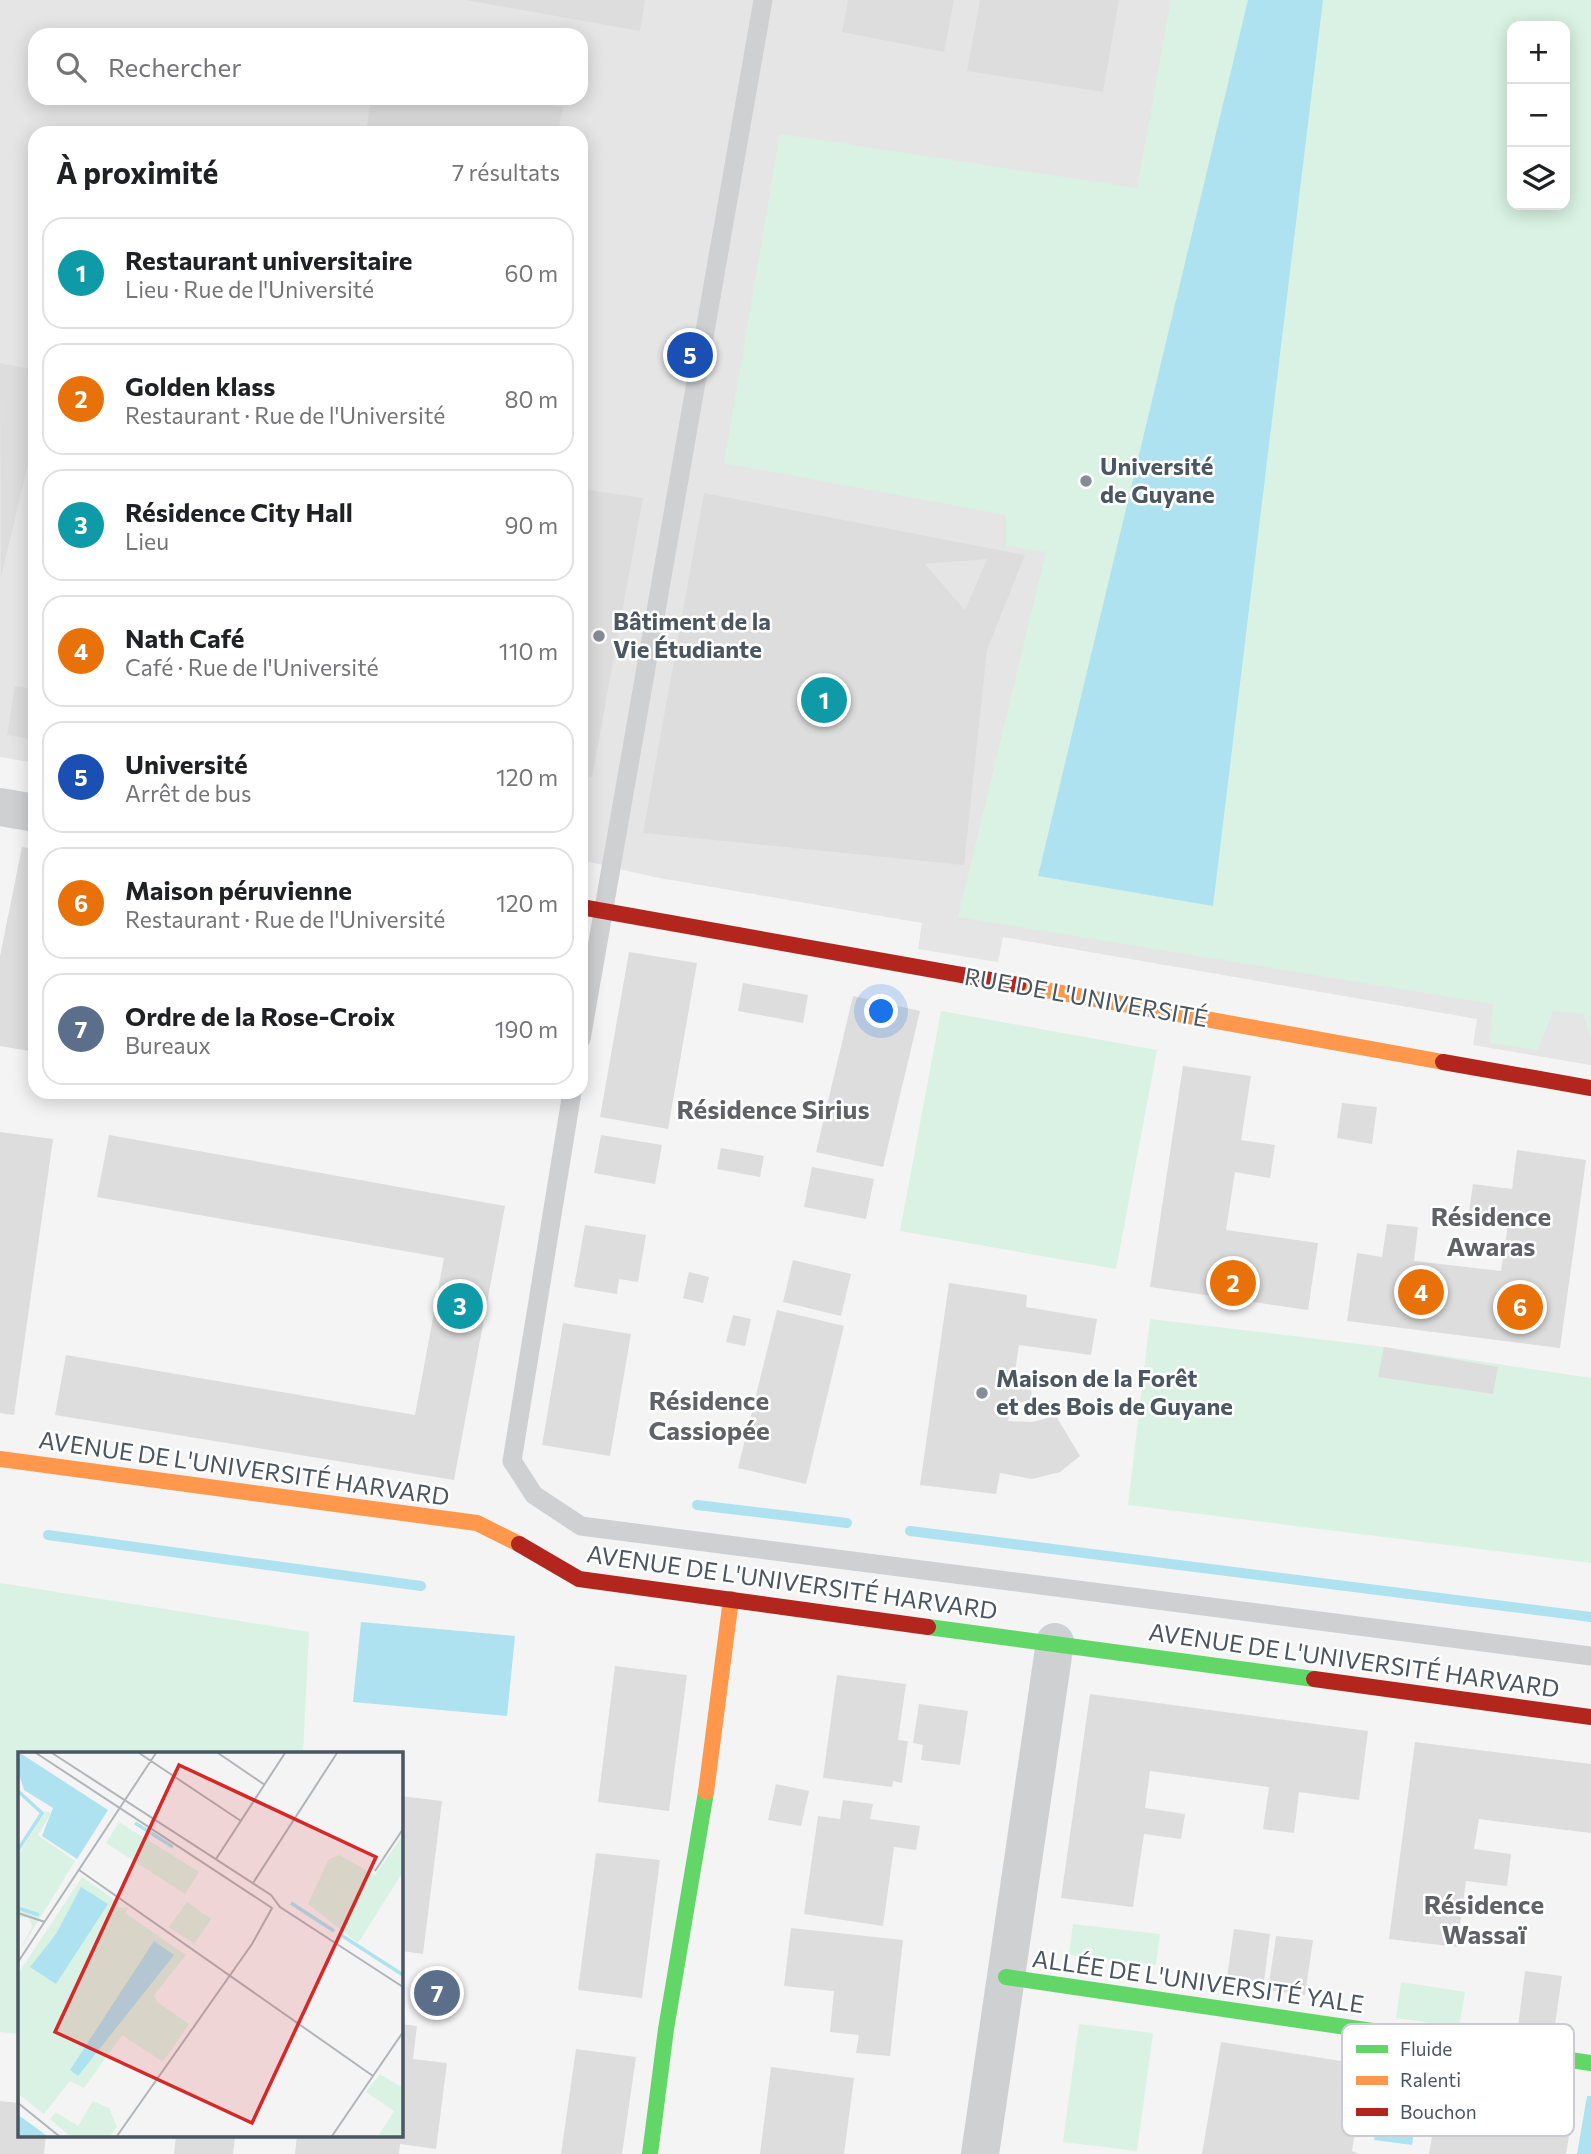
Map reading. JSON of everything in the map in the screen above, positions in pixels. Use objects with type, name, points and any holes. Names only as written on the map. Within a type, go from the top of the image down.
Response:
[{"type":"street","points":[[0,807],[28,812]]},
{"type":"street","name":"RUE DE L'UNIVERSITÉ","points":[[588,909],[1591,1088]]},
{"type":"street","name":"AVENUE DE L'UNIVERSITÉ HARVARD","points":[[0,1459],[477,1523],[512,1537],[549,1565],[579,1579],[1591,1717]]},
{"type":"street","points":[[650,2154],[666,2029],[698,1851],[732,1599]]},
{"type":"street","points":[[980,2154],[1055,1642]]},
{"type":"street","name":"ALLÉE DE L'UNIVERSITÉ YALE","points":[[1006,1977],[1342,2026]]},
{"type":"lane","points":[[588,999],[763,0]]},
{"type":"lane","points":[[571,1099],[512,1461],[534,1495],[581,1526],[1591,1656]]},
{"type":"shaded area","name":"Université de Guyane","points":[[0,0],[1591,0],[1591,1065],[1473,1045],[1477,1019],[1003,937],[998,962],[918,949],[922,923],[654,877],[588,862],[588,126],[28,126],[28,762],[0,757]]},
{"type":"green space","name":"Université de Guyane","points":[[1171,0],[1591,0],[1591,1040],[1583,1014],[1553,1011],[1538,1050],[1490,1043],[1493,1004],[958,917],[1046,552],[1006,546],[1006,515],[724,463],[780,134],[1137,188]]},
{"type":"green space","points":[[941,1011],[1157,1050],[1116,1269],[900,1231]]},
{"type":"green space","points":[[1150,1319],[1384,1347],[1591,1378],[1591,1563],[1128,1505]]},
{"type":"green space","points":[[0,1583],[309,1632],[303,1752],[18,1752],[18,2034],[0,2032]]},
{"type":"green space","points":[[1073,1924],[1160,1934],[1156,1965],[1069,1955]]},
{"type":"green space","points":[[1401,1982],[1465,1992],[1460,2024],[1396,2018]]},
{"type":"green space","points":[[1079,2024],[1153,2033],[1137,2151],[1063,2142]]},
{"type":"water","points":[[1248,0],[1323,0],[1213,906],[1038,876]]},
{"type":"water","points":[[361,1622],[515,1636],[507,1716],[353,1702]]},
{"type":"water","points":[[1587,2096],[1591,2096],[1591,2154],[1577,2154]]},
{"type":"water","points":[[1375,2136],[1413,2136],[1412,2145],[1374,2140]]},
{"type":"building","points":[[465,0],[645,0],[640,31]]},
{"type":"building","points":[[848,0],[954,0],[944,52],[842,32]]},
{"type":"building","points":[[980,0],[1119,0],[1103,92],[967,71]]},
{"type":"building","points":[[370,105],[563,107],[559,126],[367,126]]},
{"type":"building","points":[[0,363],[28,369],[28,465],[1,577]]},
{"type":"building","name":"Bâtiment de la Vie Étudiante","points":[[588,490],[643,498],[592,777],[588,776]]},
{"type":"building","points":[[704,493],[1025,555],[987,650],[964,865],[643,833]],"holes":[[[987,559],[965,610],[925,564]]]},
{"type":"building","points":[[15,686],[28,688],[28,739],[7,735]]},
{"type":"building","points":[[22,847],[28,848],[28,1051],[0,1046],[0,956]]},
{"type":"building","points":[[629,952],[697,963],[668,1129],[600,1117]]},
{"type":"building","points":[[743,983],[808,995],[803,1023],[738,1011]]},
{"type":"building","points":[[853,996],[920,1011],[883,1167],[816,1152]]},
{"type":"building","points":[[1183,1066],[1251,1076],[1241,1140],[1275,1145],[1270,1178],[1235,1172],[1226,1230],[1318,1243],[1308,1310],[1150,1287]]},
{"type":"building","points":[[1342,1103],[1377,1107],[1372,1144],[1337,1138]]},
{"type":"building","points":[[0,1132],[53,1139],[14,1415],[0,1413]]},
{"type":"building","points":[[109,1135],[505,1206],[454,1480],[55,1415],[66,1355],[415,1415],[444,1258],[97,1197]]},
{"type":"building","points":[[601,1135],[662,1145],[655,1184],[594,1173]]},
{"type":"building","points":[[721,1148],[764,1156],[760,1177],[717,1169]]},
{"type":"building","points":[[1517,1150],[1586,1160],[1560,1348],[1347,1321],[1357,1253],[1382,1257],[1387,1224],[1418,1227],[1414,1261],[1501,1271],[1508,1224],[1468,1219],[1473,1184],[1512,1189]]},
{"type":"building","points":[[812,1167],[874,1179],[866,1219],[804,1207]]},
{"type":"building","points":[[585,1225],[646,1235],[638,1282],[619,1279],[617,1294],[574,1287]]},
{"type":"building","points":[[793,1260],[851,1274],[841,1316],[783,1302]]},
{"type":"building","points":[[689,1272],[709,1277],[703,1303],[683,1298]]},
{"type":"building","name":"Maison de la Forêt et des Bois de Guyane","points":[[949,1283],[1027,1295],[1026,1307],[1097,1319],[1091,1355],[1019,1345],[1014,1378],[1031,1387],[1032,1399],[1012,1405],[1008,1421],[1032,1422],[1056,1416],[1080,1456],[1060,1472],[1032,1479],[1000,1473],[996,1494],[920,1485]]},
{"type":"building","points":[[777,1310],[844,1326],[806,1484],[738,1468]]},
{"type":"building","points":[[733,1315],[751,1319],[745,1346],[726,1342]]},
{"type":"building","points":[[563,1323],[631,1334],[610,1456],[542,1445]]},
{"type":"building","points":[[1384,1347],[1498,1367],[1493,1394],[1378,1377]]},
{"type":"building","points":[[615,1666],[687,1675],[669,1811],[598,1802]]},
{"type":"building","points":[[837,1675],[906,1684],[898,1740],[908,1741],[902,1783],[893,1781],[892,1787],[823,1778]]},
{"type":"building","points":[[1090,1694],[1368,1731],[1359,1800],[1299,1792],[1294,1833],[1263,1829],[1269,1787],[1150,1771],[1145,1808],[1185,1814],[1181,1839],[1144,1834],[1133,1907],[1061,1898]]},
{"type":"building","points":[[919,1704],[968,1711],[960,1765],[921,1760],[923,1745],[913,1743]]},
{"type":"building","points":[[1415,1742],[1591,1764],[1591,1833],[1479,1819],[1474,1849],[1511,1854],[1507,1886],[1466,1881],[1457,1947],[1389,1939]]},
{"type":"building","points":[[776,1784],[809,1791],[801,1826],[768,1820]]},
{"type":"building","points":[[402,1796],[442,1801],[423,1954],[402,1951]]},
{"type":"building","points":[[843,1800],[873,1804],[870,1819],[920,1826],[916,1850],[894,1847],[883,1926],[804,1914],[818,1816],[840,1819]]},
{"type":"building","points":[[596,1853],[660,1860],[642,1998],[578,1990]]},
{"type":"building","points":[[791,1928],[903,1940],[890,2056],[856,2053],[859,2035],[830,2032],[834,1991],[784,1986]]},
{"type":"building","points":[[1234,1929],[1270,1934],[1263,1989],[1226,1984]]},
{"type":"building","points":[[1276,1936],[1313,1940],[1305,1995],[1268,1990]]},
{"type":"building","points":[[1525,1971],[1562,1976],[1555,2024],[1518,2024]]},
{"type":"building","points":[[402,2024],[417,2026],[413,2059],[447,2063],[436,2149],[400,2144],[399,2154],[295,2154],[297,2136],[402,2136]]},
{"type":"building","points":[[1221,2042],[1342,2061],[1342,2136],[1354,2136],[1352,2151],[1359,2154],[1202,2154]]},
{"type":"building","points":[[576,2049],[636,2057],[622,2154],[561,2154]]},
{"type":"building","points":[[771,2067],[854,2078],[844,2154],[760,2154]]},
{"type":"building","points":[[0,2101],[18,2103],[18,2136],[46,2136],[44,2154],[0,2154]]},
{"type":"building","points":[[176,2136],[235,2138],[233,2154],[174,2154]]},
{"type":"building","points":[[1432,2136],[1569,2136],[1566,2154],[1429,2154]]},
{"type":"waterway","points":[[697,1505],[847,1523]]},
{"type":"waterway","points":[[910,1531],[1591,1617]]},
{"type":"waterway","points":[[48,1535],[421,1586]]},
{"type":"traffic: fast","points":[[928,1627],[1314,1679]]},
{"type":"traffic: fast","points":[[650,2154],[666,2029],[706,1792]]},
{"type":"traffic: fast","points":[[1006,1977],[1342,2026]]},
{"type":"traffic: fast","points":[[1574,2061],[1591,2063]]},
{"type":"traffic: slow","points":[[1018,985],[1443,1062]]},
{"type":"traffic: slow","points":[[0,1459],[477,1523],[519,1544]]},
{"type":"traffic: slow","points":[[706,1792],[731,1599]]},
{"type":"traffic: jam","points":[[588,908],[1018,985]]},
{"type":"traffic: jam","points":[[1443,1062],[1591,1088]]},
{"type":"traffic: jam","points":[[519,1544],[579,1579],[928,1627]]},
{"type":"traffic: jam","points":[[1314,1679],[1591,1717]]},
{"type":"place","name":"Université","points":[[690,355]]},
{"type":"place","name":"Université de Guyane","points":[[1086,481]]},
{"type":"place","name":"Bâtiment de la Vie Étudiante","points":[[599,636]]},
{"type":"place","name":"Restaurant universitaire","points":[[824,700]]},
{"type":"place","name":"Golden klass","points":[[1233,1283]]},
{"type":"place","name":"Nath Café","points":[[1421,1292]]},
{"type":"place","name":"Résidence City Hall","points":[[460,1306]]},
{"type":"place","name":"Maison péruvienne","points":[[1520,1307]]},
{"type":"place","name":"Maison de la Forêt et des Bois de Guyane","points":[[982,1393]]},
{"type":"place","name":"Ordre de la Rose-Croix","points":[[437,1993]]},
{"type":"district","name":"Résidence Sirius","points":[[773,1110]]},
{"type":"district","name":"Résidence Awaras","points":[[1491,1232]]},
{"type":"district","name":"Résidence Cassiopée","points":[[709,1416]]},
{"type":"district","name":"Résidence Wassaï","points":[[1484,1920]]}]
